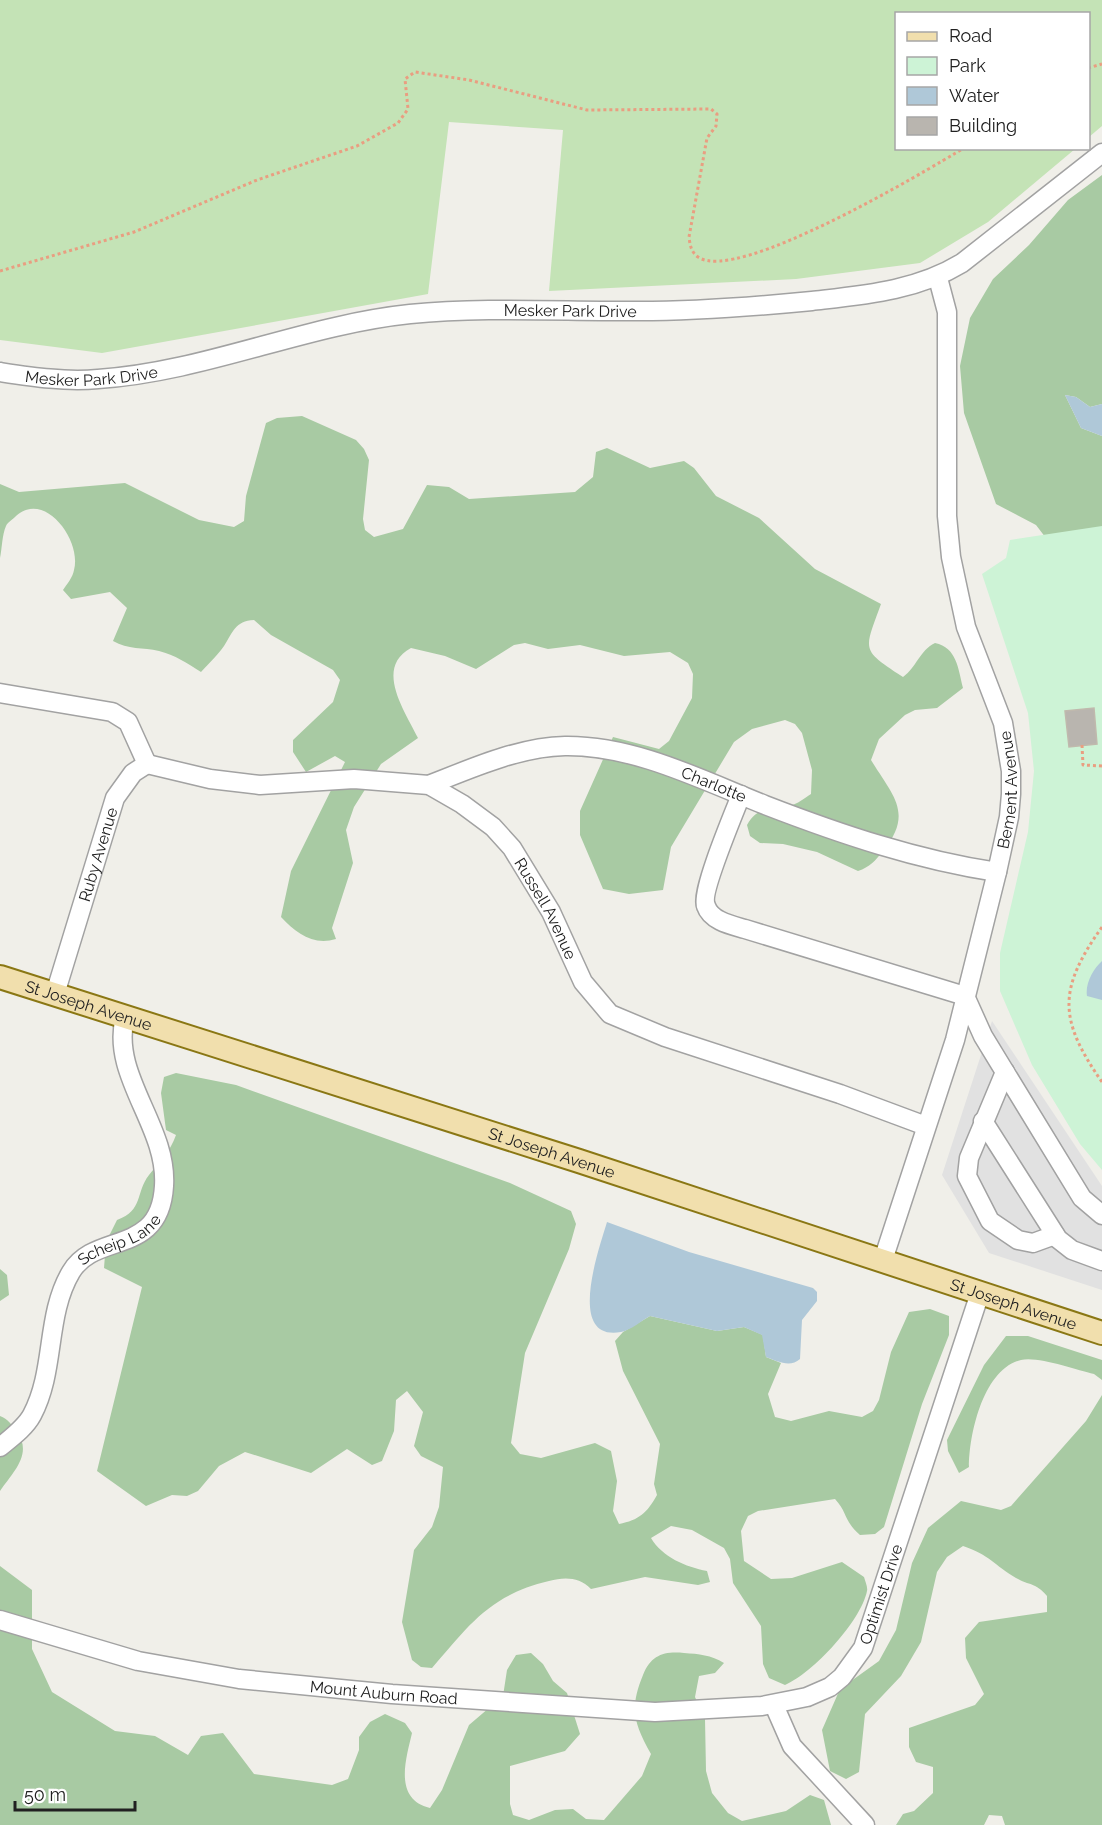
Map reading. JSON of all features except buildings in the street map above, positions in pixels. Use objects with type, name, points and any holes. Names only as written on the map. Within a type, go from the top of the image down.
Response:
[{"type":"main road","name":"St Joseph Avenue","points":[[0,977],[883,1260],[1102,1333]]},
{"type":"street","name":"Mesker Park Drive","points":[[0,372],[53,380],[97,380],[136,375],[348,324],[408,314],[628,311],[767,305],[868,295],[938,278],[992,243],[1102,153]]},
{"type":"street","name":"Bement Avenue","points":[[883,1260],[955,1040],[1009,817],[1011,771],[1003,723],[966,627],[951,557],[947,516],[947,312],[938,278]]},
{"type":"street","points":[[0,693],[112,712],[124,718],[132,729],[147,764]]},
{"type":"street","name":"Charlotte","points":[[429,785],[510,756],[544,748],[566,746],[591,748],[660,764],[889,848],[950,865],[997,872]]},
{"type":"street","name":"Russell Avenue","points":[[147,764],[210,779],[260,785],[354,779],[429,785],[462,804],[493,826],[512,848],[551,912],[583,982],[610,1014],[665,1036],[840,1094],[926,1126]]},
{"type":"street","name":"Ruby Avenue","points":[[55,994],[115,798],[133,773],[147,764]]},
{"type":"street","points":[[741,795],[704,901],[710,913],[718,920],[745,930],[965,996],[983,1036],[1082,1198],[1102,1215]]},
{"type":"street","name":"Scheip Lane","points":[[0,1447],[32,1416],[49,1364],[57,1300],[74,1266],[85,1256],[100,1248],[114,1246],[140,1234],[152,1220],[162,1202],[165,1176],[161,1155],[121,1046],[125,1017]]},
{"type":"street","points":[[1005,1072],[969,1158],[968,1176],[990,1221],[1004,1232],[1033,1243],[1055,1235]]},
{"type":"street","points":[[984,1121],[1055,1235],[1072,1250],[1102,1261]]},
{"type":"street","name":"Optimist Drive","points":[[774,1705],[807,1697],[830,1687],[854,1663],[863,1648],[980,1293]]},
{"type":"street","name":"Mount Auburn Road","points":[[0,1620],[138,1661],[239,1679],[392,1694],[655,1712],[774,1705]]},
{"type":"street","points":[[774,1705],[792,1746],[865,1825]]},
{"type":"path","points":[[0,271],[134,232],[257,180],[357,146],[398,123],[408,109],[405,79],[415,72],[469,80],[587,111],[711,109],[717,114],[716,126],[707,138],[689,237],[691,250],[699,258],[708,260],[746,256],[780,245],[830,222],[960,150]]},
{"type":"path","points":[[1082,745],[1083,765],[1102,766]]},
{"type":"path","points":[[1102,927],[1080,958],[1070,989],[1069,1018],[1080,1049],[1102,1082]]},
{"type":"green space","points":[[0,0],[1102,0],[1102,126],[1090,136],[1090,12],[895,12],[895,150],[1074,150],[988,222],[920,263],[796,279],[549,291],[563,130],[449,122],[428,294],[102,353],[0,340]]},
{"type":"green space","points":[[1102,175],[1102,404],[1090,407],[1076,397],[1065,395],[1081,428],[1102,436],[1102,631],[1065,563],[1036,525],[996,504],[964,413],[960,366],[970,318],[993,279],[1029,245],[1068,200]]},
{"type":"green space","points":[[302,416],[356,440],[364,449],[369,460],[363,519],[365,530],[374,537],[403,529],[427,485],[449,487],[469,499],[575,492],[593,477],[596,452],[607,448],[650,468],[684,461],[694,468],[716,496],[759,518],[815,569],[881,604],[871,631],[870,648],[873,654],[889,668],[903,677],[930,646],[935,643],[948,649],[958,666],[963,688],[937,708],[915,710],[905,715],[879,739],[871,760],[893,795],[899,815],[892,838],[883,851],[866,868],[858,871],[817,852],[783,844],[760,843],[750,836],[747,825],[756,814],[793,805],[811,794],[812,770],[802,733],[795,724],[785,720],[752,729],[734,742],[671,847],[663,890],[629,894],[603,889],[580,835],[580,811],[613,737],[659,749],[669,741],[692,698],[693,674],[688,663],[670,652],[624,656],[580,645],[548,649],[525,643],[514,645],[476,669],[445,656],[411,648],[400,657],[395,667],[394,678],[400,703],[418,738],[381,764],[354,807],[346,830],[353,863],[332,928],[336,939],[320,941],[299,933],[281,917],[291,871],[345,762],[335,756],[306,772],[293,752],[293,740],[333,702],[340,680],[333,670],[271,635],[254,620],[235,628],[222,649],[201,672],[165,653],[124,646],[113,641],[127,608],[110,592],[71,599],[63,590],[74,570],[75,558],[67,533],[49,514],[38,509],[27,510],[10,521],[5,530],[0,558],[0,484],[19,492],[125,483],[199,520],[234,527],[244,521],[246,496],[266,423],[277,418]]},
{"type":"green space","points":[[1102,526],[1102,1170],[1080,1144],[1032,1065],[1000,991],[1000,953],[1028,832],[1034,771],[1028,713],[982,574],[1006,558],[1010,540]]},
{"type":"green space","points":[[176,1073],[236,1085],[510,1183],[571,1211],[576,1224],[569,1249],[525,1353],[511,1443],[520,1454],[541,1458],[595,1443],[611,1451],[617,1481],[613,1511],[619,1524],[642,1515],[657,1495],[654,1484],[660,1444],[623,1371],[615,1341],[623,1332],[650,1316],[717,1331],[744,1327],[763,1335],[766,1357],[781,1363],[768,1394],[775,1417],[791,1421],[829,1411],[862,1417],[873,1411],[879,1400],[891,1352],[909,1312],[930,1309],[949,1316],[949,1335],[922,1404],[884,1527],[875,1534],[860,1535],[835,1499],[758,1511],[748,1516],[741,1531],[744,1561],[771,1579],[792,1578],[842,1562],[864,1577],[867,1589],[863,1603],[846,1631],[822,1658],[796,1679],[785,1685],[769,1678],[763,1664],[761,1626],[733,1583],[730,1559],[724,1548],[692,1530],[671,1526],[651,1538],[668,1556],[691,1567],[707,1571],[710,1582],[698,1585],[645,1577],[591,1589],[577,1580],[549,1581],[511,1594],[496,1603],[470,1625],[432,1668],[421,1667],[412,1660],[402,1622],[414,1550],[432,1527],[439,1507],[443,1467],[421,1456],[414,1446],[423,1412],[407,1391],[396,1400],[394,1431],[382,1461],[372,1465],[347,1449],[311,1473],[245,1452],[219,1466],[198,1491],[187,1496],[172,1495],[146,1506],[97,1471],[142,1287],[104,1268],[106,1242],[117,1220],[126,1216],[135,1206],[149,1175],[174,1141],[176,1135],[166,1130],[161,1093],[164,1077]]},
{"type":"green space","points":[[0,1269],[7,1275],[9,1295],[0,1301]]},
{"type":"green space","points":[[1006,1336],[1028,1336],[1102,1360],[1102,1380],[1094,1374],[1037,1360],[1021,1360],[1008,1366],[988,1389],[975,1421],[969,1467],[959,1473],[948,1451],[947,1440],[984,1365]]},
{"type":"green space","points":[[1102,1395],[1102,1825],[1005,1825],[1002,1816],[989,1815],[984,1825],[896,1825],[903,1814],[914,1811],[933,1793],[933,1767],[916,1762],[909,1747],[909,1728],[975,1705],[984,1694],[966,1658],[965,1638],[979,1622],[1047,1612],[1047,1596],[1036,1586],[1016,1578],[972,1549],[963,1546],[947,1557],[937,1572],[921,1642],[901,1676],[865,1714],[859,1772],[846,1779],[830,1771],[822,1730],[840,1689],[879,1661],[896,1630],[912,1563],[928,1528],[961,1501],[1001,1510],[1011,1506],[1086,1421]]},
{"type":"green space","points":[[0,1416],[15,1429],[23,1448],[19,1463],[0,1491]]},
{"type":"green space","points":[[0,1566],[32,1590],[32,1649],[52,1692],[115,1731],[155,1736],[188,1755],[201,1736],[223,1733],[254,1774],[332,1785],[348,1779],[359,1750],[359,1737],[370,1722],[385,1714],[405,1723],[412,1733],[405,1766],[406,1787],[418,1803],[430,1808],[442,1790],[469,1725],[503,1696],[507,1670],[516,1655],[531,1653],[543,1664],[553,1681],[567,1693],[580,1734],[565,1751],[510,1766],[510,1804],[513,1815],[529,1820],[555,1810],[573,1809],[586,1819],[604,1820],[642,1776],[651,1754],[635,1716],[636,1697],[646,1668],[654,1659],[664,1654],[695,1654],[724,1663],[715,1673],[699,1676],[695,1697],[705,1719],[706,1771],[712,1793],[728,1813],[742,1821],[786,1811],[810,1795],[824,1800],[831,1825],[0,1825]]},
{"type":"shaded area","points":[[992,1021],[1102,1186],[1102,1290],[989,1253],[942,1175]]},
{"type":"water","points":[[1065,395],[1076,397],[1090,407],[1102,404],[1102,436],[1081,428]]},
{"type":"water","points":[[1102,961],[1102,1000],[1087,996],[1087,987],[1090,977]]},
{"type":"water","points":[[607,1222],[689,1252],[813,1288],[817,1292],[817,1301],[802,1320],[800,1359],[788,1363],[766,1357],[762,1335],[744,1327],[717,1331],[650,1316],[625,1331],[604,1331],[594,1322],[590,1308],[590,1290]]}]
